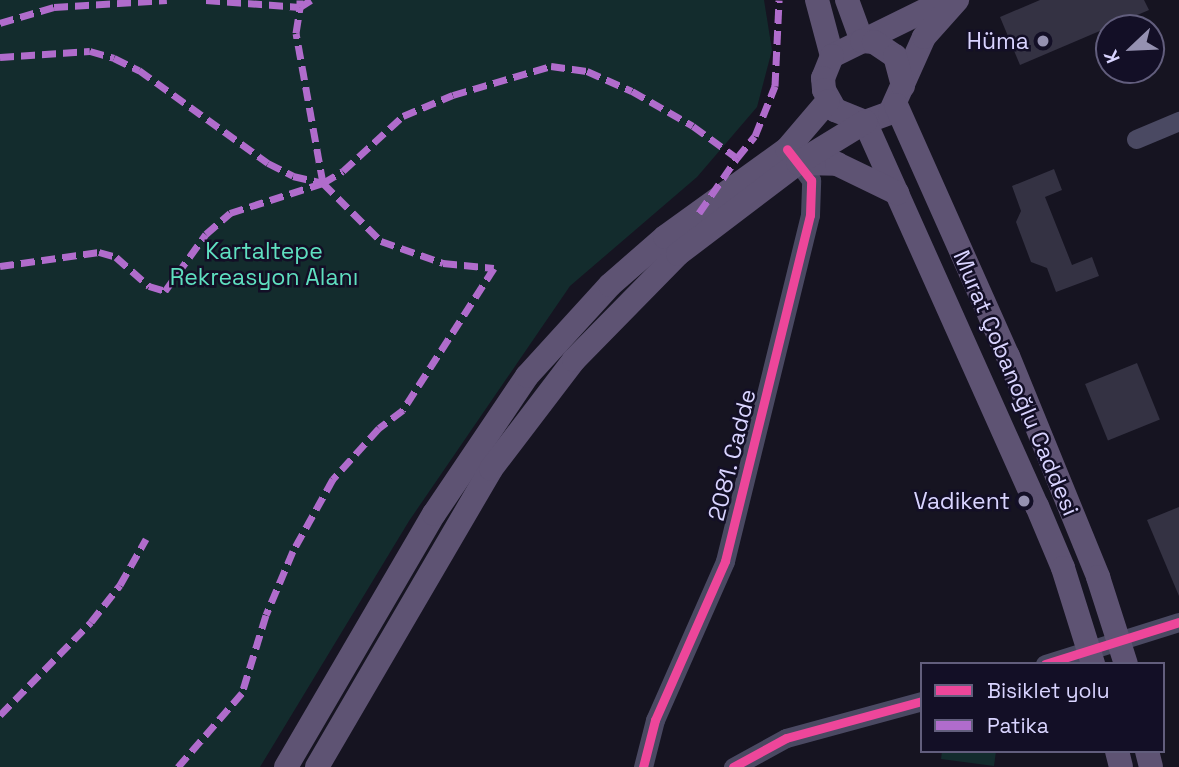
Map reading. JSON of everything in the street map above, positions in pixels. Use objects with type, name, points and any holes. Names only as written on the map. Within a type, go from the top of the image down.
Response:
[{"type":"main road","points":[[817,0],[832,56],[823,78],[828,101],[845,117],[865,122]]},
{"type":"main road","points":[[847,0],[862,41]]},
{"type":"main road","points":[[832,56],[946,0]]},
{"type":"main road","points":[[285,767],[434,514],[527,376],[610,285],[665,237],[792,156],[865,122],[880,119],[899,99],[924,37],[957,0]]},
{"type":"main road","points":[[862,41],[874,42],[895,56],[904,80],[899,99]]},
{"type":"main road","name":"Murat Çobanoğlu Caddesi","points":[[899,99],[1008,356],[1122,652]]},
{"type":"main road","points":[[317,767],[491,469],[574,360],[678,254],[792,156],[828,101]]},
{"type":"main road","name":"Murat Çobanoğlu Caddesi","points":[[865,122],[1042,518],[1091,657]]},
{"type":"main road","points":[[792,156],[837,164],[897,193]]},
{"type":"street","points":[[1136,139],[1179,121]]},
{"type":"street","name":"2081. Cadde","points":[[643,767],[655,720],[726,561],[810,215],[811,180],[792,156]]},
{"type":"street","points":[[1058,662],[1122,652],[1179,622]]},
{"type":"street","points":[[733,767],[786,738],[920,702]]},
{"type":"green space","name":"Kartaltepe Rekreasyon Alanı","points":[[0,0],[764,0],[772,50],[757,107],[697,177],[570,286],[409,521],[260,767],[0,767]]},
{"type":"green space","points":[[942,753],[996,753],[994,766],[941,759]]},
{"type":"building","name":"Hüma","points":[[1040,0],[1144,0],[1149,10],[1140,14],[1095,14],[1095,33],[1020,65],[1000,17]]},
{"type":"building","points":[[1054,169],[1062,190],[1045,197],[1072,265],[1092,257],[1099,276],[1056,292],[1047,268],[1031,262],[1016,222],[1021,211],[1012,186]]},
{"type":"building","points":[[1137,363],[1160,420],[1108,441],[1085,384]]},
{"type":"building","points":[[1179,507],[1179,596],[1147,520]]},
{"type":"marked path","points":[[0,23],[54,7],[167,0]]},
{"type":"marked path","points":[[206,0],[300,7],[300,0]]},
{"type":"marked path","points":[[0,266],[99,252],[116,257],[149,286],[165,291],[206,234],[230,213],[323,183],[296,33],[300,7],[311,0]]},
{"type":"marked path","points":[[323,183],[343,171],[403,116],[453,95],[551,66],[587,71],[632,91],[693,126],[737,158],[755,136],[775,86],[779,0]]},
{"type":"marked path","points":[[0,57],[90,51],[114,58],[139,70],[268,163],[293,176],[323,183],[381,241],[443,263],[494,268],[403,410],[379,428],[333,479],[293,551],[266,615],[242,693],[178,767]]},
{"type":"marked path","points":[[699,213],[737,158]]},
{"type":"marked path","points":[[0,715],[91,622],[120,585],[146,539]]},
{"type":"cycle path","points":[[643,767],[655,720],[725,561],[810,215],[811,180],[787,149]]},
{"type":"cycle path","points":[[1051,662],[1179,622]]},
{"type":"cycle path","points":[[733,767],[786,738],[920,702]]},
{"type":"place","name":"Hüma","points":[[1043,41]]},
{"type":"place","name":"Vadikent","points":[[1024,501]]}]
